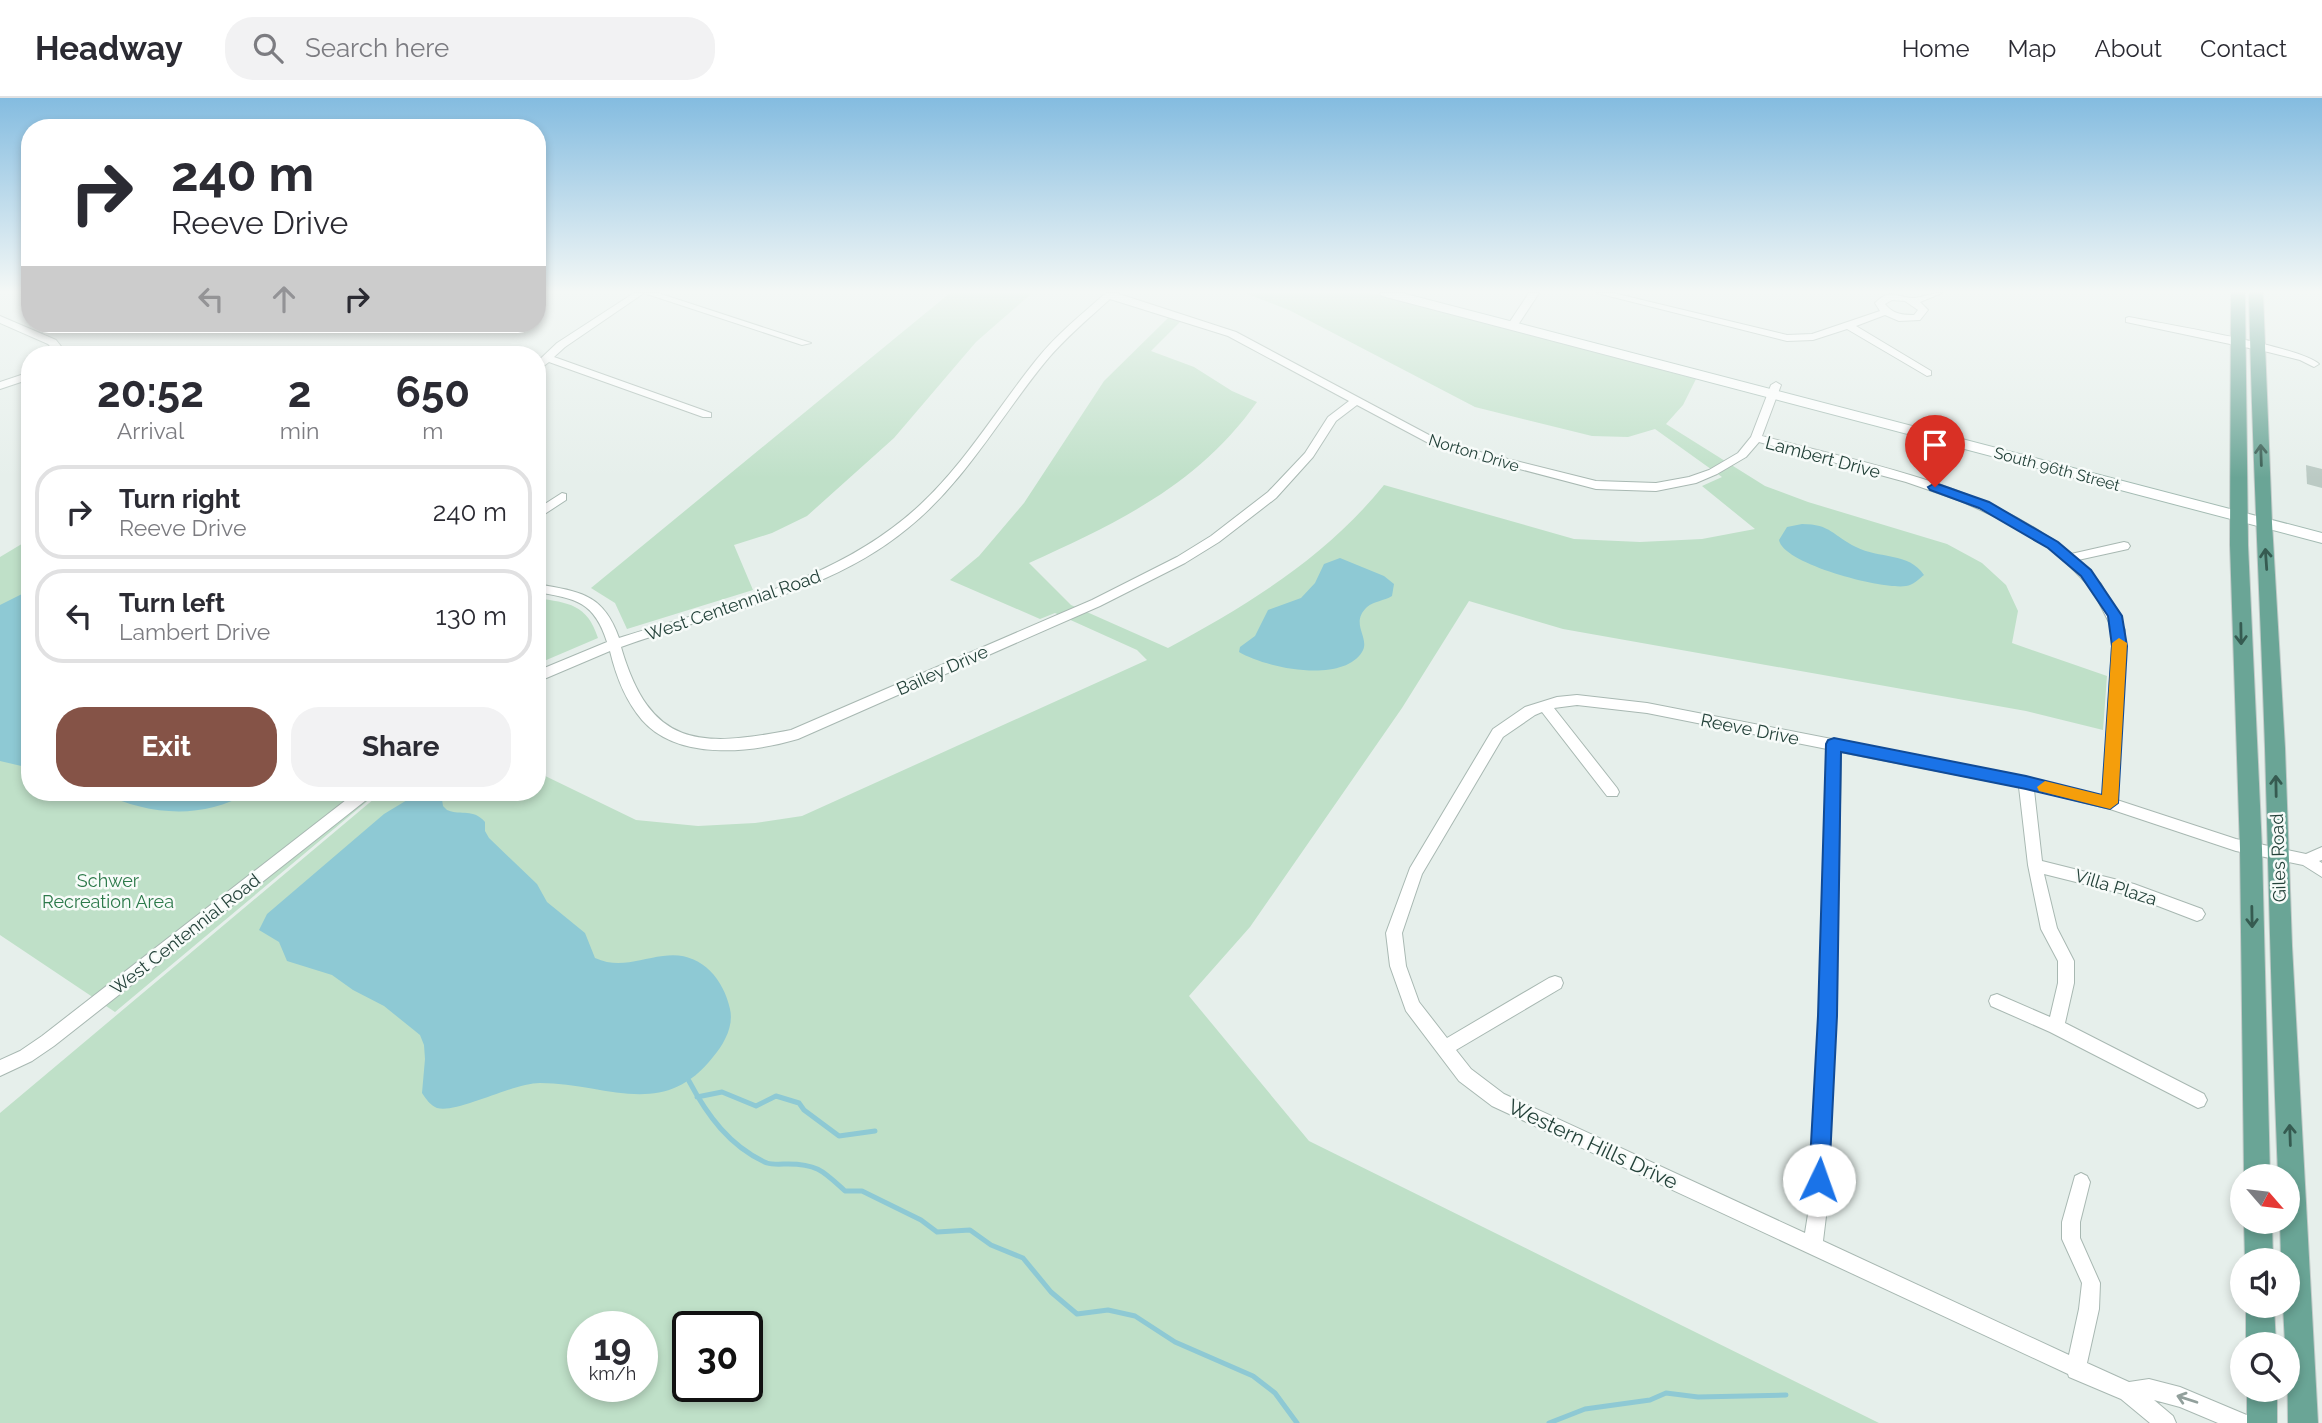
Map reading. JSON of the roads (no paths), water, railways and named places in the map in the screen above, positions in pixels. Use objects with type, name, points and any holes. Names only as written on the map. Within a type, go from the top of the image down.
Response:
[{"type":"main road","name":"South 96th Street","points":[[1648,355],[2239,511],[2322,527]]},
{"type":"main road","name":"Giles Road","points":[[2239,355],[2242,664],[2251,849],[2257,1164]]},
{"type":"main road","name":"Giles Road","points":[[2257,355],[2279,854],[2280,946],[2303,1423]]},
{"type":"main road","name":"South 96th Street","points":[[2263,517],[2322,538]]},
{"type":"main road","points":[[2262,1402],[2262,1423]]},
{"type":"street","points":[[550,355],[547,358],[707,415]]},
{"type":"street","name":"West Centennial Road","points":[[546,673],[614,644],[804,583],[848,563],[893,535],[932,503],[954,479],[1046,355]]},
{"type":"street","name":"Norton Drive","points":[[1271,355],[1440,445],[1542,474],[1597,485],[1656,486],[1692,480],[1713,472],[1742,455],[1756,438],[1774,390]]},
{"type":"street","points":[[1897,355],[1927,373]]},
{"type":"street","points":[[2273,355],[2303,364],[2318,365]]},
{"type":"street","points":[[0,386],[21,378]]},
{"type":"street","name":"Bailey Drive","points":[[546,590],[586,600],[601,614],[614,644],[627,688],[638,709],[655,726],[678,737],[707,745],[745,745],[793,735],[1096,603],[1181,560],[1272,495],[1309,455],[1332,419],[1356,401]]},
{"type":"street","name":"Lambert Drive","points":[[1756,438],[1935,487],[1984,505],[2018,522],[2070,558],[2101,593],[2119,630],[2110,803]]},
{"type":"street","points":[[546,508],[562,496]]},
{"type":"street","points":[[2070,558],[2124,546]]},
{"type":"street","name":"Reeve Drive","points":[[1545,706],[1577,700],[1603,701],[1834,744],[2110,803],[2251,849],[2307,860]]},
{"type":"street","points":[[1545,706],[1612,793]]},
{"type":"street","name":"Western Hills Drive","points":[[1545,706],[1522,715],[1498,733],[1415,872],[1394,933],[1398,966],[1412,1006],[1465,1075],[1499,1100],[2128,1392],[2166,1423]]},
{"type":"street","points":[[1813,1244],[1818,1208],[1828,1016],[1834,744]]},
{"type":"street","points":[[2026,783],[2035,865],[2049,929],[2066,961],[2066,984],[2056,1027]]},
{"type":"street","name":"West Centennial Road","points":[[0,1068],[26,1056],[48,1041],[355,801]]},
{"type":"street","points":[[2322,853],[2307,860],[2322,872]]},
{"type":"street","name":"Villa Plaza","points":[[2035,865],[2134,890],[2197,914]]},
{"type":"street","points":[[1443,1049],[1555,983]]},
{"type":"street","points":[[1997,1001],[2056,1027],[2198,1100]]},
{"type":"street","points":[[2076,1370],[2089,1309],[2091,1283],[2071,1239],[2071,1222],[2081,1182]]},
{"type":"street","name":"Western Hills Drive","points":[[2128,1392],[2149,1388],[2200,1404],[2242,1423]]},
{"type":"water","points":[[1802,524],[1826,528],[1865,551],[1902,559],[1918,568],[1924,575],[1909,585],[1894,586],[1857,580],[1815,566],[1797,558],[1785,549],[1779,540],[1787,527]]},
{"type":"water","points":[[1340,558],[1384,576],[1394,584],[1392,596],[1370,605],[1362,613],[1360,625],[1364,647],[1352,662],[1338,668],[1303,670],[1267,663],[1239,652],[1240,647],[1255,636],[1268,610],[1301,598],[1315,583],[1324,564]]},
{"type":"water","points":[[21,594],[21,766],[0,761],[0,605]]},
{"type":"water","points":[[123,801],[232,801],[194,811],[156,810]]},
{"type":"water","points":[[405,801],[442,801],[447,810],[481,818],[485,822],[485,831],[489,838],[537,884],[547,902],[585,933],[595,958],[621,963],[676,955],[698,961],[722,986],[730,1009],[729,1028],[717,1052],[694,1076],[674,1088],[654,1093],[632,1094],[540,1083],[528,1084],[458,1107],[446,1109],[430,1104],[422,1093],[425,1059],[420,1035],[384,1006],[353,990],[332,975],[287,961],[279,942],[259,930],[267,914],[384,814]]},
{"type":"waterway","points":[[689,1081],[698,1097]]},
{"type":"waterway","points":[[698,1097],[722,1092],[756,1106],[776,1096],[799,1103],[804,1110],[839,1136],[875,1131]]},
{"type":"waterway","points":[[698,1097],[721,1129],[754,1156],[769,1164],[798,1164],[814,1168],[826,1174],[845,1191],[862,1191],[921,1220],[937,1232],[970,1230],[991,1245],[1023,1258],[1051,1292],[1077,1314],[1108,1310],[1135,1316],[1175,1342],[1253,1376],[1275,1393],[1297,1423]]},
{"type":"waterway","points":[[1549,1423],[1585,1409],[1650,1400],[1666,1393],[1698,1397],[1786,1395]]},
{"type":"park label","name":"Schwer Recreation Area","points":[[108,890]]}]
